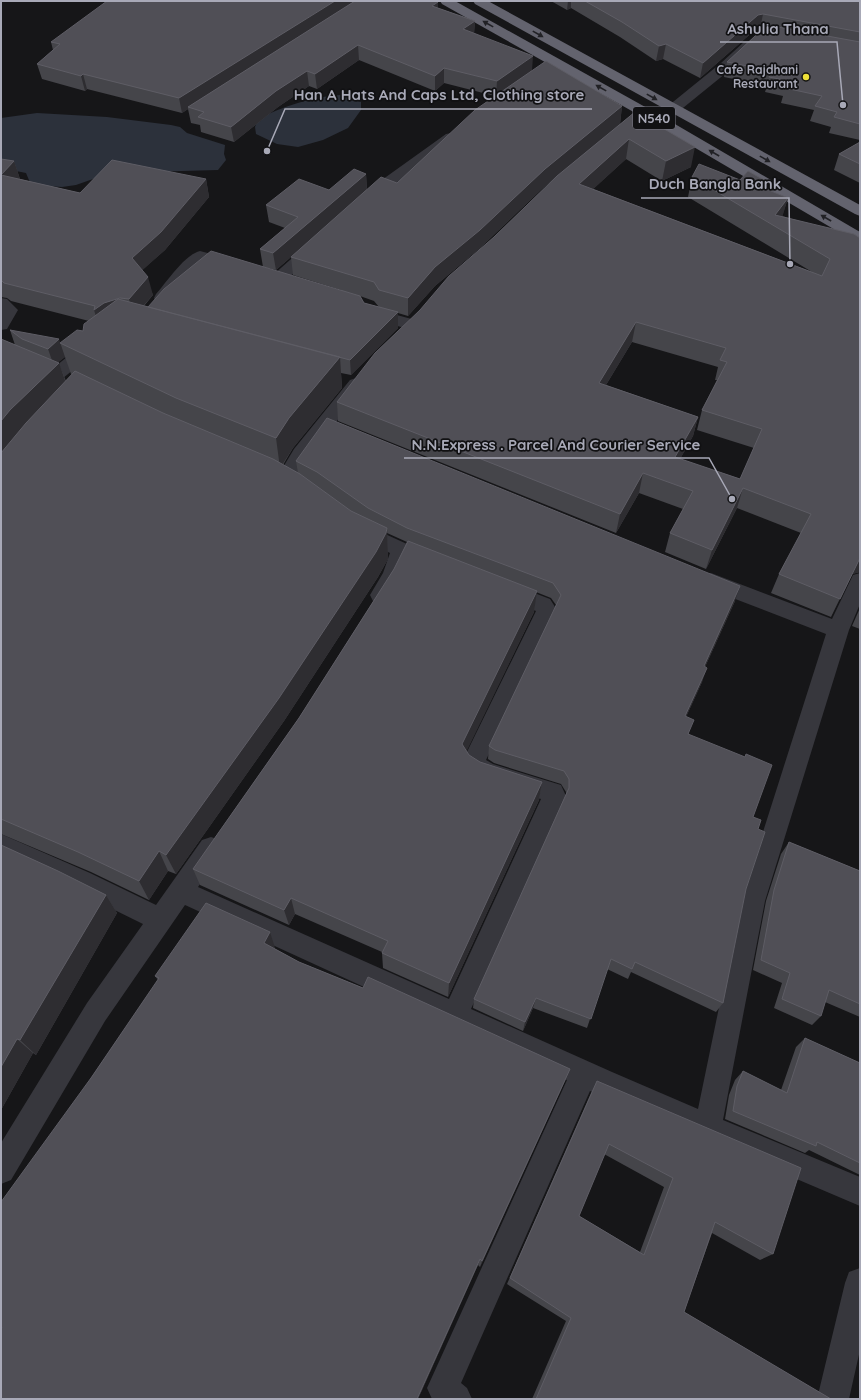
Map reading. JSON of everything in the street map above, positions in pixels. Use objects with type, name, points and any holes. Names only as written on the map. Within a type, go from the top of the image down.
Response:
[{"type":"highway","name":"N540","points":[[446,1],[651,116],[860,238]]},
{"type":"highway","name":"N540","points":[[479,1],[860,211]]},
{"type":"street","points":[[673,108],[726,66],[760,34]]},
{"type":"street","points":[[543,72],[556,62]]},
{"type":"street","points":[[632,123],[651,116]]},
{"type":"street","points":[[361,206],[384,185],[461,131]]},
{"type":"street","points":[[299,284],[272,276],[326,237]]},
{"type":"street","points":[[153,308],[193,261],[200,256],[243,268]]},
{"type":"street","points":[[1,303],[10,310],[1,325]]},
{"type":"street","points":[[361,304],[370,308],[371,313],[418,319],[398,340]]},
{"type":"street","points":[[56,375],[104,336]]},
{"type":"street","points":[[36,367],[76,385]]},
{"type":"street","points":[[304,490],[277,476],[332,427],[354,379]]},
{"type":"street","points":[[342,517],[361,530],[421,558]]},
{"type":"street","points":[[370,609],[387,584],[399,559],[400,549]]},
{"type":"street","points":[[697,575],[838,630]]},
{"type":"street","points":[[708,1127],[753,901],[838,630],[860,581]]},
{"type":"street","points":[[455,1015],[554,796],[553,792],[487,772],[473,762],[547,610],[543,605],[486,583]]},
{"type":"street","points":[[1,1170],[96,1012],[220,834]]},
{"type":"street","points":[[1,845],[82,881],[160,920]]},
{"type":"street","points":[[180,892],[584,1074],[860,1192]]},
{"type":"street","points":[[456,1399],[443,1388],[584,1074]]},
{"type":"street","points":[[833,1399],[860,1283]]},
{"type":"shaded area","points":[[340,95],[351,96],[361,102],[361,110],[348,128],[323,140],[298,147],[277,144],[256,134],[255,127],[258,119],[268,114],[308,100]]},
{"type":"shaded area","points":[[37,113],[107,117],[180,127],[187,133],[225,145],[224,154],[226,160],[218,170],[110,173],[76,185],[62,187],[31,185],[26,173],[1,168],[1,118]]},
{"type":"building","points":[[107,1],[335,1],[179,98],[83,74],[81,76],[37,64],[60,44],[51,42]]},
{"type":"building","points":[[355,1],[435,1],[438,2],[432,6],[475,21],[463,29],[533,56],[497,81],[444,68],[435,76],[358,45],[315,74],[307,71],[276,91],[231,127],[198,117],[204,112],[188,107]]},
{"type":"building","points":[[585,1],[860,1],[860,32],[763,14],[758,15],[703,63],[666,44],[659,46],[622,22]]},
{"type":"building","points":[[767,25],[860,42],[860,124],[834,117],[837,112],[815,106],[822,96],[785,88],[789,81],[769,77],[773,71],[727,62]]},
{"type":"building","points":[[546,61],[622,106],[545,169],[480,230],[435,267],[408,298],[379,290],[374,282],[291,257],[381,177],[397,183],[475,110]]},
{"type":"building","points":[[635,112],[695,147],[666,161],[629,139],[579,184],[822,276],[830,259],[692,177],[699,164],[740,180],[748,171],[775,186],[771,191],[788,198],[775,215],[854,234],[860,238],[860,558],[840,599],[779,574],[811,514],[743,488],[712,550],[670,533],[693,491],[643,473],[620,514],[337,402],[375,353],[420,310],[449,276],[494,237],[557,176]],"holes":[[[636,322],[726,348],[720,360],[727,362],[702,410],[762,429],[740,479],[675,457],[698,417],[599,383]]]},
{"type":"building","points":[[860,142],[860,164],[839,154]]},
{"type":"building","points":[[1,159],[14,161],[1,175]]},
{"type":"building","points":[[112,160],[206,179],[161,232],[132,258],[148,277],[129,299],[120,298],[104,303],[94,310],[95,306],[4,283],[1,280],[1,175],[80,193]]},
{"type":"building","points":[[354,169],[366,174],[273,253],[260,249],[298,217],[266,205],[299,179],[329,190]]},
{"type":"building","points":[[211,251],[360,296],[364,303],[398,312],[350,360],[148,307],[164,289]]},
{"type":"building","points":[[118,299],[340,357],[289,418],[276,438],[176,398],[60,343],[77,330],[83,331],[84,324]]},
{"type":"building","points":[[10,330],[59,339],[48,349],[22,339]]},
{"type":"building","points":[[1,339],[59,363],[10,410],[1,421]]},
{"type":"building","points":[[75,371],[163,413],[273,459],[300,474],[351,511],[387,528],[376,552],[279,698],[166,855],[159,851],[139,881],[78,852],[1,819],[1,453],[26,423]]},
{"type":"building","points":[[327,418],[740,586],[704,666],[707,668],[685,716],[694,720],[688,734],[745,757],[746,754],[772,765],[753,817],[761,820],[758,829],[765,832],[746,889],[723,1003],[635,962],[632,969],[611,959],[591,1019],[536,998],[525,1022],[474,999],[569,788],[569,779],[564,771],[495,750],[489,746],[561,595],[553,583],[407,528],[368,508],[317,472],[296,461]]},
{"type":"building","points":[[408,541],[537,591],[462,744],[469,755],[480,762],[542,782],[449,983],[382,953],[388,941],[291,898],[284,910],[193,869],[299,718],[394,569]]},
{"type":"building","points":[[789,842],[860,871],[860,1004],[829,990],[821,1016],[782,999],[790,973],[761,960],[774,890]]},
{"type":"building","points":[[1,845],[106,895],[20,1040],[17,1039],[1,1067]]},
{"type":"building","points":[[206,903],[270,932],[264,943],[299,962],[363,988],[368,977],[570,1069],[482,1261],[480,1259],[417,1399],[1,1399],[1,1202],[91,1078],[159,978],[155,976]]},
{"type":"building","points":[[805,1038],[860,1063],[860,1163],[817,1142],[816,1146],[733,1111],[737,1086],[743,1071],[787,1093]]},
{"type":"building","points":[[597,1081],[801,1168],[773,1254],[715,1222],[684,1312],[831,1399],[536,1399],[571,1318],[510,1278]],"holes":[[[609,1144],[673,1178],[644,1255],[579,1216]]]},
{"type":"place","name":"Cafe Rajdhani Restaurant","points":[[806,77]]},
{"type":"place","name":"Ashulia Thana","points":[[843,105]]},
{"type":"place","name":"Han A Hats And Caps Ltd, Clothing store","points":[[267,151]]},
{"type":"place","name":"Duch Bangla Bank","points":[[790,264]]},
{"type":"place","name":"N.N.Express . Parcel And Courier Service","points":[[732,499]]}]
